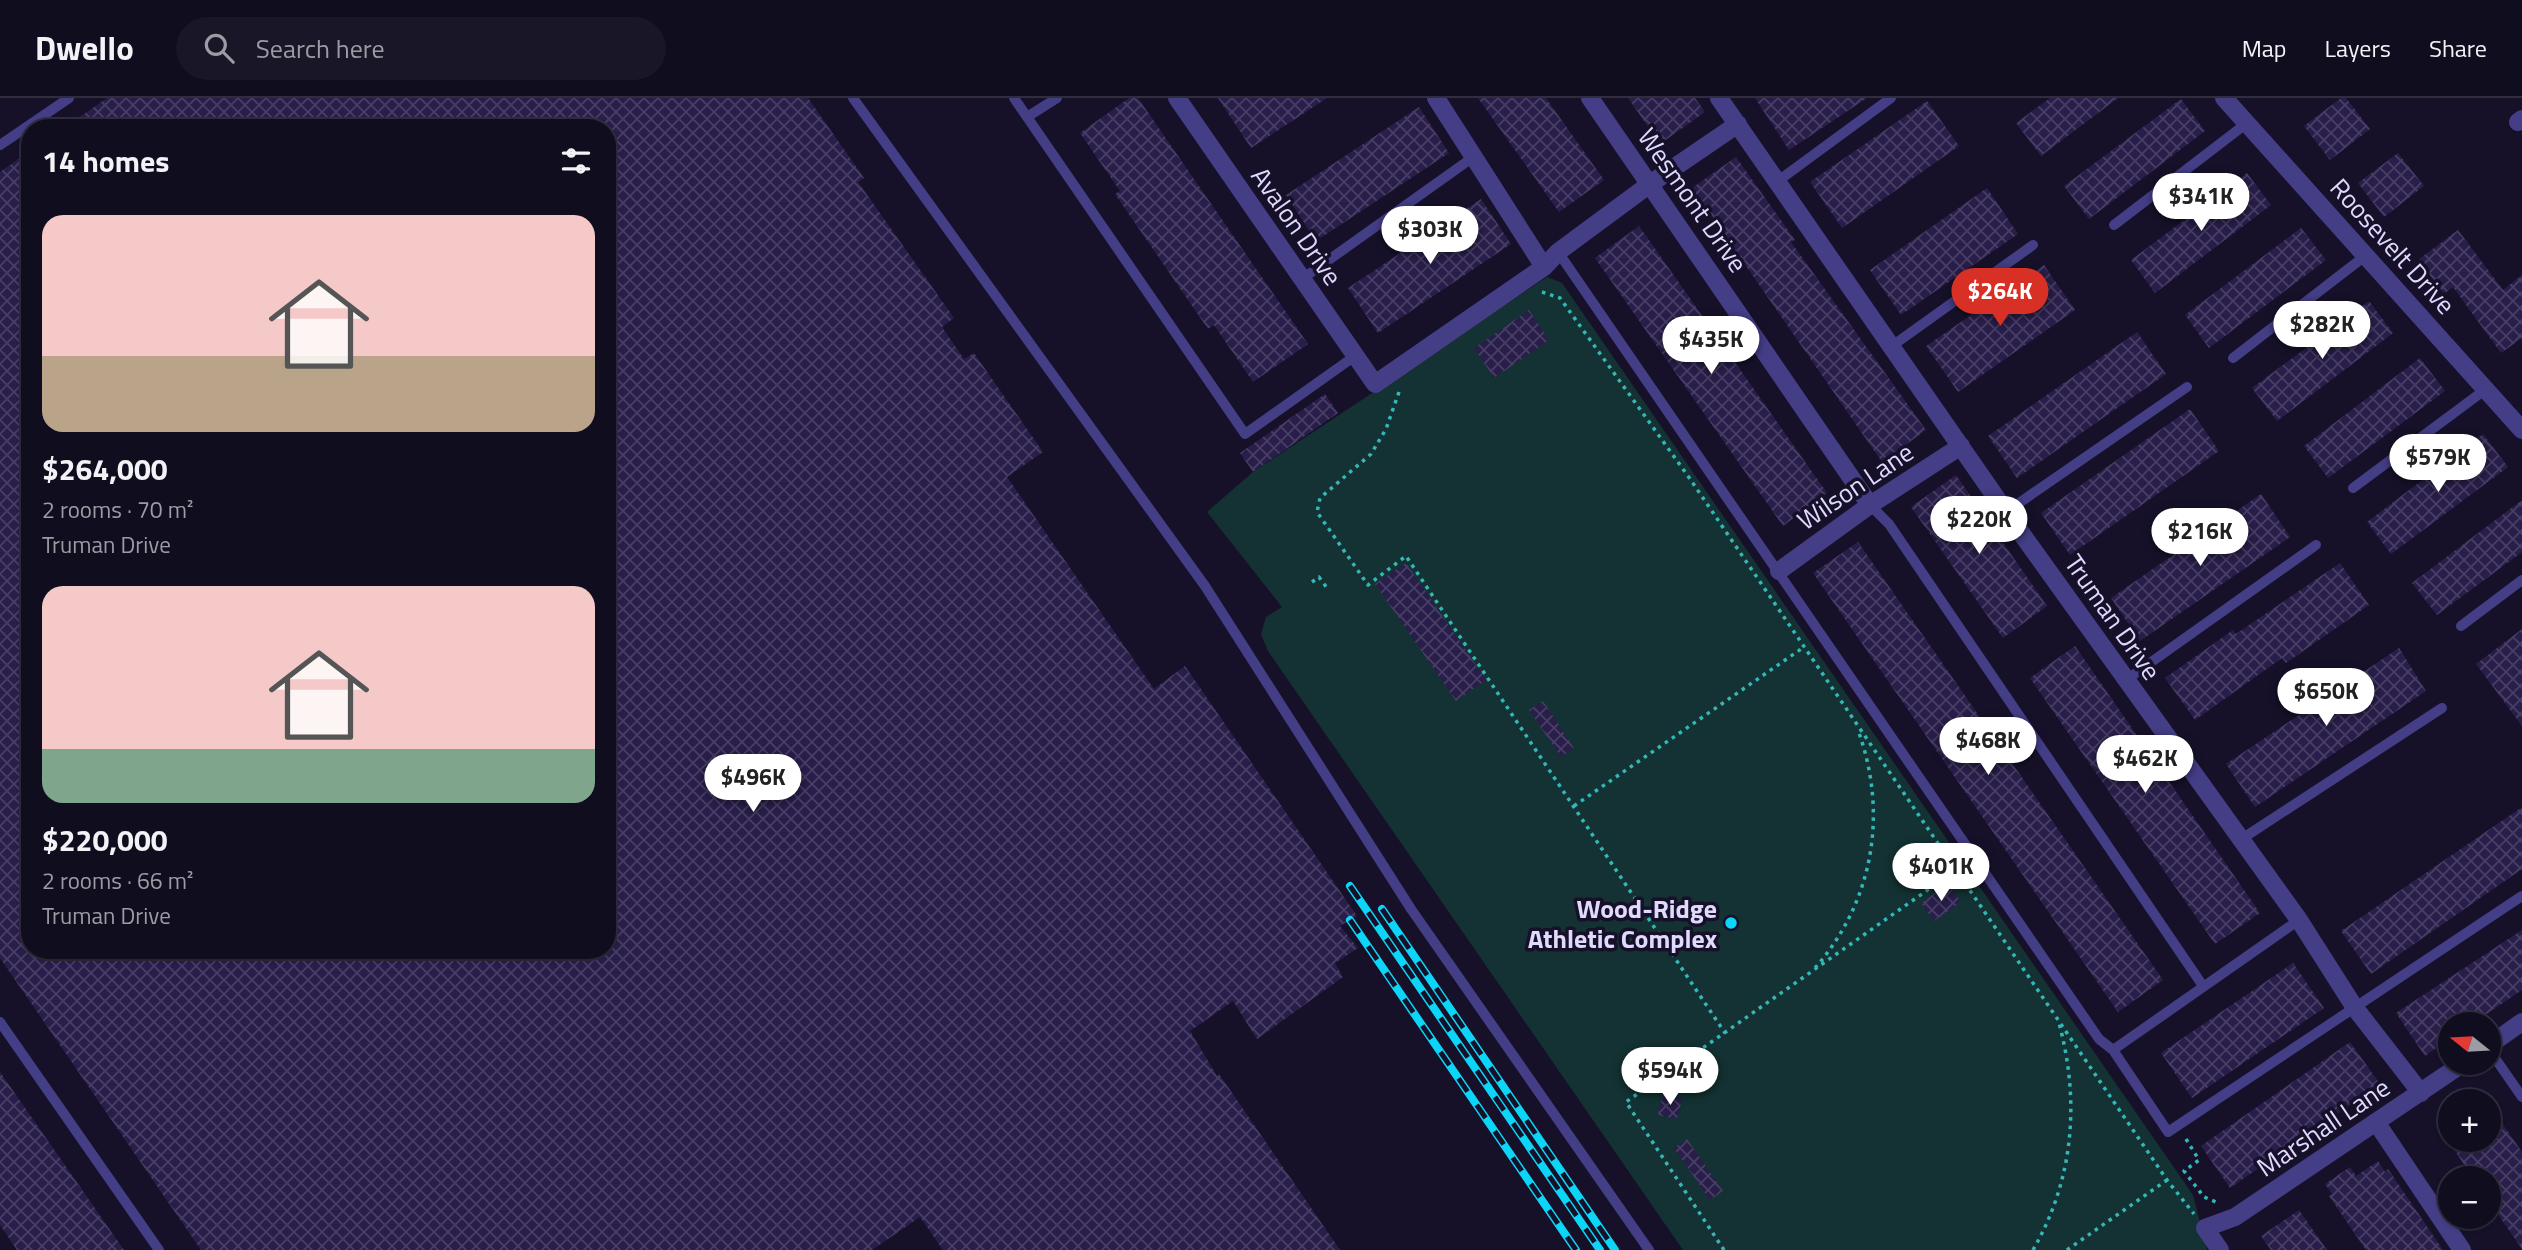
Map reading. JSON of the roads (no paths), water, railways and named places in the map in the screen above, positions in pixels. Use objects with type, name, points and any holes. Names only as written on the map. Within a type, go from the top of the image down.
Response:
[{"type":"street","name":"Avalon Drive","points":[[1177,98],[1375,384],[1544,267]]},
{"type":"street","points":[[1436,98],[1544,267],[1558,252],[1650,184],[1738,124]]},
{"type":"street","name":"Wesmont Drive","points":[[1590,98],[1870,505]]},
{"type":"street","name":"Truman Drive","points":[[1719,98],[2006,512],[2299,920],[2355,1008],[2421,1093]]},
{"type":"street","name":"Roosevelt Drive","points":[[2224,98],[2522,430]]},
{"type":"street","name":"Wilson Lane","points":[[1779,570],[1870,505],[1961,446]]},
{"type":"street","points":[[2501,1037],[2522,1022]]},
{"type":"street","name":"Marshall Lane","points":[[2220,1250],[2205,1228],[2235,1217],[2447,1075]]},
{"type":"street","points":[[2376,1122],[2462,1250]]},
{"type":"lane","points":[[38,119],[69,98]]},
{"type":"lane","points":[[853,98],[1205,586],[1411,909],[1649,1250]]},
{"type":"lane","points":[[1014,98],[1245,434],[1355,356]]},
{"type":"lane","points":[[1027,117],[1057,98]]},
{"type":"lane","points":[[1778,181],[1891,98]]},
{"type":"lane","points":[[2114,225],[2247,123]]},
{"type":"lane","points":[[0,145],[21,131]]},
{"type":"lane","points":[[1302,279],[1472,158]]},
{"type":"lane","points":[[1892,346],[2033,245]]},
{"type":"lane","points":[[1558,252],[2099,1039],[2113,1050],[2168,1132],[2522,895]]},
{"type":"lane","points":[[2233,358],[2365,256]]},
{"type":"lane","points":[[2006,512],[2187,387]]},
{"type":"lane","points":[[2353,488],[2486,389]]},
{"type":"lane","points":[[1870,505],[1889,524],[2203,986]]},
{"type":"lane","points":[[2126,680],[2316,545]]},
{"type":"lane","points":[[2461,625],[2522,580]]},
{"type":"lane","points":[[2240,840],[2442,708]]},
{"type":"lane","points":[[2113,1050],[2299,920]]},
{"type":"lane","points":[[0,1022],[159,1250]]},
{"type":"lane","points":[[2501,1066],[2522,1097]]},
{"type":"railway","points":[[1350,886],[1600,1250]]},
{"type":"railway","points":[[1382,909],[1615,1250]]},
{"type":"railway","points":[[1350,920],[1576,1250]]},
{"type":"place","name":"Wood-Ridge Athletic Complex","points":[[1731,923]]}]
